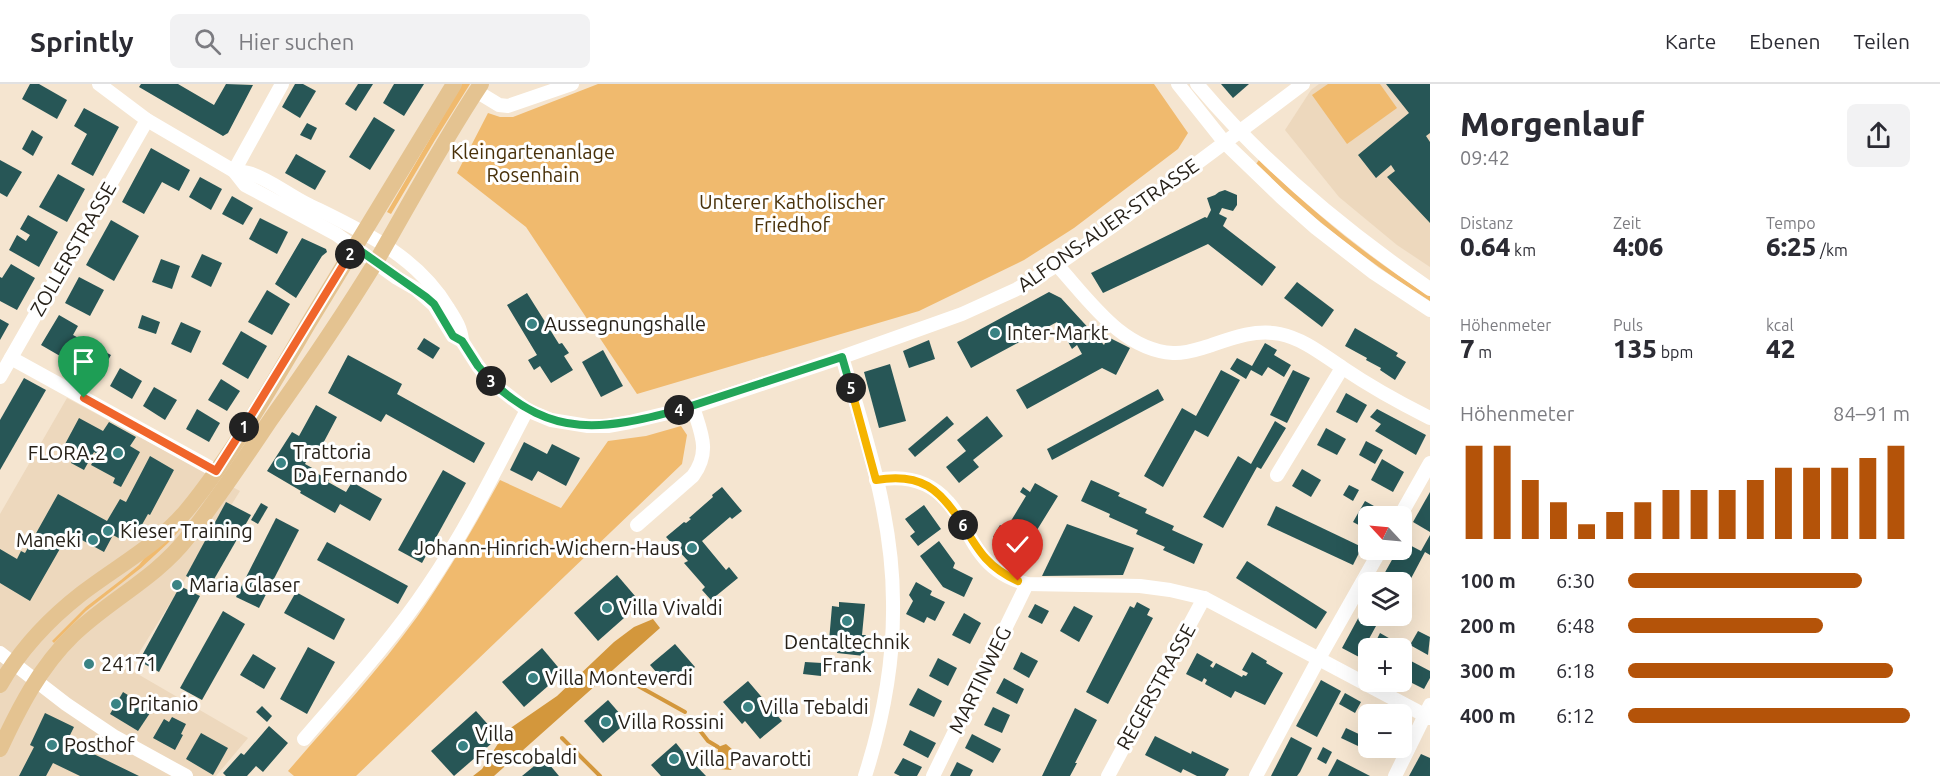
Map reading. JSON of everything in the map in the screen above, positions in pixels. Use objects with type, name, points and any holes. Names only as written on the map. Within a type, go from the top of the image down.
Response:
[{"type":"main road","points":[[0,685],[6,658],[36,636],[79,596],[138,553],[187,511],[216,471],[454,84]]},
{"type":"main road","points":[[0,749],[17,711],[36,681],[73,635],[153,572],[186,539],[322,347],[386,244],[430,164],[479,88]]},
{"type":"street","points":[[99,84],[147,120],[234,171],[282,84]]},
{"type":"street","points":[[479,88],[499,105],[508,106],[572,84]]},
{"type":"street","points":[[1178,84],[1225,144],[1316,228],[1374,273],[1430,310]]},
{"type":"street","points":[[1197,84],[1239,132],[1328,214],[1382,256],[1430,289]]},
{"type":"street","name":"ALFONS-AUER-STRASSE","points":[[234,171],[245,185],[336,234],[426,297],[434,304],[453,336],[462,341],[478,366],[492,382],[527,410],[551,420],[570,424],[608,426],[693,407],[962,314],[1017,289],[1057,265],[1225,144],[1303,84]]},
{"type":"street","name":"ZOLLERSTRASSE","points":[[0,377],[147,120]]},
{"type":"street","name":"ALFONS-AUER-STRASSE","points":[[234,171],[252,174],[386,244],[420,271],[431,283],[462,330],[462,341]]},
{"type":"street","points":[[1057,265],[1109,322],[1131,340],[1153,350],[1175,354],[1193,351],[1246,334],[1278,333],[1296,338],[1375,388],[1430,418]]},
{"type":"street","points":[[842,357],[866,436],[891,566],[893,630],[883,711],[865,776]]},
{"type":"street","points":[[11,358],[216,471]]},
{"type":"street","points":[[1277,475],[1342,368]]},
{"type":"street","points":[[637,525],[693,476],[700,466],[704,446],[693,407]]},
{"type":"street","points":[[304,739],[388,641],[429,584],[527,410]]},
{"type":"street","points":[[1406,506],[1430,463]]},
{"type":"street","points":[[876,480],[892,477],[916,480],[934,490],[949,503],[980,554],[991,566],[1005,575],[1027,584],[1140,586],[1204,598],[1318,660],[1428,713],[1395,776]]},
{"type":"street","points":[[1256,776],[1375,560]]},
{"type":"street","name":"MARTINWEG","points":[[933,776],[1027,584]]},
{"type":"street","name":"REGERSTRASSE","points":[[1108,776],[1204,598]]},
{"type":"street","points":[[6,658],[115,737],[186,776]]},
{"type":"shaded area","points":[[1319,84],[1430,84],[1430,267],[1397,245],[1339,197],[1285,130],[1311,90]]},
{"type":"shaded area","points":[[67,398],[240,491],[129,669],[248,738],[216,776],[0,776],[0,514]]},
{"type":"shaded area","points":[[653,619],[660,628],[494,776],[473,776],[482,769],[506,731],[557,696],[614,642],[634,627]]},
{"type":"shaded area","points":[[726,744],[733,750],[735,762],[731,770],[719,769],[717,765],[718,747]]},
{"type":"green space","points":[[462,84],[470,84],[391,214],[387,212]]},
{"type":"green space","name":"Unterer Katholischer Friedhof","points":[[598,84],[1154,84],[1188,133],[1178,149],[1074,228],[1024,260],[919,311],[637,394],[526,227],[457,173],[488,113],[500,117],[513,117]]},
{"type":"green space","points":[[1328,84],[1380,84],[1397,108],[1347,144],[1312,95]]},
{"type":"green space","points":[[1259,160],[1341,233],[1430,296],[1430,301],[1361,254],[1318,220],[1256,164]]},
{"type":"green space","points":[[681,426],[687,435],[682,464],[356,776],[294,776],[288,771],[371,676],[417,617],[450,567],[500,480],[561,508],[608,441],[646,436]]},
{"type":"green space","points":[[187,522],[141,568],[86,611],[54,643],[52,641],[86,607],[139,565],[146,556]]},
{"type":"building","points":[[30,84],[39,84],[67,100],[57,119],[22,99]]},
{"type":"building","points":[[141,84],[178,84],[214,105],[226,84],[253,85],[228,133],[223,136],[139,87]]},
{"type":"building","points":[[295,84],[303,84],[316,91],[300,118],[282,107]]},
{"type":"building","points":[[358,84],[373,84],[356,111],[345,104]]},
{"type":"building","points":[[394,84],[424,84],[404,116],[383,103]]},
{"type":"building","points":[[1221,84],[1249,84],[1233,98]]},
{"type":"building","points":[[1386,84],[1430,84],[1430,133],[1426,136],[1430,142],[1430,223],[1387,177],[1395,171],[1391,165],[1376,178],[1358,155],[1409,113]]},
{"type":"building","points":[[84,108],[119,127],[93,176],[71,164],[87,134],[74,126]]},
{"type":"building","points":[[374,117],[395,130],[370,170],[349,157]]},
{"type":"building","points":[[307,123],[317,128],[311,140],[300,135]]},
{"type":"building","points":[[32,130],[43,137],[33,156],[22,149]]},
{"type":"building","points":[[151,148],[190,170],[179,191],[162,182],[144,214],[122,202]]},
{"type":"building","points":[[296,154],[326,171],[315,190],[285,173]]},
{"type":"building","points":[[0,160],[22,172],[7,197],[0,193]]},
{"type":"building","points":[[58,174],[85,189],[67,222],[39,207]]},
{"type":"building","points":[[200,177],[222,189],[211,210],[189,197]]},
{"type":"building","points":[[1225,190],[1237,195],[1237,205],[1233,211],[1222,208],[1219,214],[1227,218],[1223,226],[1276,267],[1262,286],[1208,244],[1103,293],[1091,273],[1207,218],[1211,210],[1207,198]]},
{"type":"building","points":[[232,196],[253,208],[243,225],[222,214]]},
{"type":"building","points":[[28,215],[58,232],[39,267],[9,250],[17,235],[26,241],[30,235],[20,229]]},
{"type":"building","points":[[260,218],[288,232],[277,254],[249,239]]},
{"type":"building","points":[[111,220],[139,236],[114,281],[86,265]]},
{"type":"building","points":[[302,238],[326,249],[327,252],[322,256],[296,298],[275,284]]},
{"type":"building","points":[[202,254],[222,263],[211,287],[191,277]]},
{"type":"building","points":[[161,259],[180,266],[172,289],[152,282]]},
{"type":"building","points":[[11,264],[35,278],[17,310],[0,301],[0,277],[2,278]]},
{"type":"building","points":[[79,277],[104,290],[90,316],[65,303]]},
{"type":"building","points":[[1297,282],[1334,310],[1322,327],[1284,298]]},
{"type":"building","points":[[267,290],[290,304],[272,335],[248,322]]},
{"type":"building","points":[[1049,292],[1061,298],[1104,345],[1108,337],[1130,348],[1116,375],[1102,368],[1027,409],[1016,390],[1082,354],[1077,345],[1072,349],[1057,322],[971,368],[957,342]]},
{"type":"building","name":"Aussegnungshalle","points":[[527,293],[559,344],[562,343],[569,353],[564,356],[573,370],[551,383],[540,366],[534,370],[528,360],[537,355],[507,305]]},
{"type":"building","points":[[59,315],[78,326],[73,335],[111,355],[98,378],[41,345]]},
{"type":"building","points":[[142,315],[160,322],[156,334],[138,328]]},
{"type":"building","points":[[0,319],[9,324],[0,340]]},
{"type":"building","points":[[181,322],[201,331],[191,353],[171,344]]},
{"type":"building","points":[[1355,328],[1398,353],[1396,356],[1406,362],[1395,380],[1380,370],[1381,368],[1366,360],[1367,358],[1345,346]]},
{"type":"building","points":[[241,331],[267,346],[248,379],[222,364]]},
{"type":"building","points":[[424,338],[440,348],[433,359],[417,349]]},
{"type":"building","points":[[929,340],[935,359],[909,368],[903,351]]},
{"type":"building","points":[[1265,343],[1277,350],[1274,355],[1291,365],[1284,377],[1268,367],[1262,376],[1251,370],[1246,379],[1230,369],[1237,358],[1252,366]]},
{"type":"building","points":[[603,350],[623,386],[601,397],[582,362]]},
{"type":"building","points":[[348,355],[402,384],[397,394],[485,443],[474,463],[386,414],[381,422],[328,393]]},
{"type":"building","points":[[890,364],[906,421],[879,428],[864,372]]},
{"type":"building","points":[[120,368],[142,381],[132,399],[110,386]]},
{"type":"building","points":[[1221,370],[1240,380],[1208,437],[1195,430],[1163,487],[1144,476],[1182,408],[1196,416]]},
{"type":"building","points":[[1293,370],[1310,378],[1287,423],[1270,415]]},
{"type":"building","points":[[24,378],[46,390],[0,470],[0,420]]},
{"type":"building","points":[[221,379],[240,391],[227,411],[208,400]]},
{"type":"building","points":[[154,387],[177,400],[165,420],[143,406]]},
{"type":"building","points":[[1158,389],[1164,400],[1052,460],[1047,449]]},
{"type":"building","points":[[1346,393],[1367,405],[1357,423],[1336,412]]},
{"type":"building","points":[[316,405],[337,417],[319,451],[313,448],[305,464],[329,480],[328,482],[346,492],[352,482],[382,499],[370,521],[340,504],[335,513],[267,471],[292,432],[299,436]]},
{"type":"building","points":[[197,409],[220,423],[209,442],[186,429]]},
{"type":"building","points":[[1377,409],[1426,435],[1416,455],[1375,431],[1381,424],[1370,417]]},
{"type":"building","points":[[947,416],[954,424],[915,457],[908,449]]},
{"type":"building","points":[[987,416],[1003,436],[973,460],[979,467],[959,483],[946,467],[966,451],[957,440]]},
{"type":"building","name":"FLORA.2","points":[[79,418],[103,431],[109,422],[136,437],[130,446],[140,452],[121,487],[113,483],[115,478],[91,465],[97,454],[94,452],[84,470],[71,463],[76,453],[64,446]]},
{"type":"building","points":[[1275,421],[1286,428],[1261,469],[1257,467],[1223,528],[1203,517],[1238,456],[1251,464]]},
{"type":"building","points":[[1326,428],[1346,439],[1337,455],[1317,445]]},
{"type":"building","points":[[1366,441],[1383,450],[1375,464],[1359,455]]},
{"type":"building","points":[[524,442],[547,454],[552,444],[580,458],[566,486],[538,471],[532,481],[510,470]]},
{"type":"building","points":[[150,456],[174,470],[150,515],[148,514],[139,530],[130,526],[122,540],[113,535],[104,552],[69,533],[30,601],[0,583],[0,549],[17,559],[21,551],[25,553],[58,494],[107,521],[120,499],[126,502]]},
{"type":"building","points":[[1382,459],[1404,472],[1393,492],[1371,480]]},
{"type":"building","points":[[1302,469],[1321,480],[1311,497],[1292,486]]},
{"type":"building","points":[[443,470],[466,483],[422,563],[398,550]]},
{"type":"building","points":[[1091,480],[1147,509],[1145,513],[1174,526],[1172,530],[1203,544],[1194,564],[1163,550],[1165,547],[1136,534],[1138,530],[1081,501]]},
{"type":"building","points":[[1035,483],[1058,496],[1029,543],[1022,539],[1015,551],[993,537],[1000,525],[1006,529],[1026,496],[1020,492],[1023,487],[1030,492]]},
{"type":"building","points":[[1349,485],[1359,490],[1353,501],[1343,495]]},
{"type":"building","name":"Johann-Hinrich-Wichern-Haus","points":[[722,487],[742,511],[732,519],[730,517],[702,541],[726,570],[729,567],[738,578],[711,600],[702,590],[705,587],[684,563],[688,561],[666,537],[691,519],[689,518]]},
{"type":"building","points":[[1430,492],[1430,532],[1413,522]]},
{"type":"building","points":[[1365,501],[1374,506],[1362,506]]},
{"type":"building","points":[[226,502],[251,515],[209,588],[186,576]]},
{"type":"building","points":[[261,503],[268,507],[258,524],[251,520]]},
{"type":"building","points":[[924,505],[941,529],[918,546],[910,536],[915,532],[905,519]]},
{"type":"building","points":[[1276,506],[1358,545],[1358,555],[1353,565],[1267,525]]},
{"type":"building","points":[[1358,513],[1358,525],[1353,522]]},
{"type":"building","points":[[276,518],[299,530],[259,608],[236,597]]},
{"type":"building","points":[[1067,524],[1134,548],[1123,575],[1042,576]]},
{"type":"building","points":[[1430,535],[1430,555],[1425,552],[1412,577],[1412,572],[1385,572],[1392,560],[1412,560],[1412,546],[1421,551]]},
{"type":"building","points":[[939,541],[955,563],[953,568],[973,578],[964,597],[943,587],[920,556]]},
{"type":"building","points":[[327,542],[408,586],[398,604],[317,560]]},
{"type":"building","points":[[1247,561],[1327,612],[1316,629],[1236,578]]},
{"type":"building","name":"Villa Vivaldi","points":[[617,575],[641,603],[598,641],[574,613]]},
{"type":"building","points":[[916,582],[932,591],[930,595],[945,602],[935,621],[927,617],[924,623],[906,614],[913,601],[909,595]]},
{"type":"building","points":[[180,586],[200,596],[159,672],[139,661]]},
{"type":"building","points":[[296,592],[345,619],[334,640],[284,613]]},
{"type":"building","name":"Dentaltechnik Frank","points":[[839,602],[865,604],[862,635],[866,635],[864,656],[837,653],[838,642],[829,641],[832,606],[839,607]]},
{"type":"building","points":[[1137,602],[1150,609],[1147,615],[1153,618],[1108,704],[1086,692],[1130,606],[1134,608]]},
{"type":"building","points":[[1035,604],[1049,611],[1042,624],[1028,617]]},
{"type":"building","points":[[1074,606],[1093,616],[1079,642],[1060,631]]},
{"type":"building","points":[[223,611],[245,624],[202,700],[180,688]]},
{"type":"building","points":[[964,613],[981,623],[970,644],[952,635]]},
{"type":"building","points":[[1358,618],[1358,626],[1376,626],[1369,638],[1358,638],[1358,656],[1342,648]]},
{"type":"building","points":[[1418,631],[1430,637],[1428,655],[1412,646]]},
{"type":"building","points":[[1380,633],[1389,638],[1378,638]]},
{"type":"building","points":[[675,644],[695,667],[670,688],[650,665]]},
{"type":"building","points":[[308,647],[335,662],[307,714],[280,699]]},
{"type":"building","name":"Villa Monteverdi","points":[[542,648],[563,673],[524,707],[502,682]]},
{"type":"building","points":[[1021,652],[1038,661],[1029,678],[1013,669]]},
{"type":"building","points":[[1252,652],[1283,673],[1265,705],[1235,691],[1231,698],[1205,684],[1207,680],[1204,678],[1202,682],[1186,674],[1197,653],[1213,662],[1210,666],[1213,668],[1216,663],[1242,677],[1246,676],[1248,673],[1242,670]]},
{"type":"building","points":[[253,654],[276,668],[264,689],[240,675]]},
{"type":"building","points":[[938,658],[957,668],[948,686],[929,676]]},
{"type":"building","points":[[805,662],[822,663],[821,676],[803,674]]},
{"type":"building","points":[[1412,662],[1430,671],[1430,678],[1424,689],[1412,683]]},
{"type":"building","points":[[1004,678],[1024,689],[1017,704],[996,693]]},
{"type":"building","points":[[1321,680],[1341,691],[1317,737],[1296,726]]},
{"type":"building","name":"Villa Tebaldi","points":[[748,681],[782,721],[760,739],[745,721],[742,724],[723,702]]},
{"type":"building","points":[[918,688],[942,701],[934,717],[909,705]]},
{"type":"building","points":[[123,692],[152,710],[138,731],[110,714]]},
{"type":"building","points":[[1345,693],[1361,702],[1355,713],[1339,704]]},
{"type":"building","name":"Villa Rossini","points":[[608,700],[627,722],[603,743],[584,721]]},
{"type":"building","points":[[262,706],[272,716],[267,722],[256,712]]},
{"type":"building","points":[[993,707],[1010,715],[1002,733],[984,725]]},
{"type":"building","points":[[1075,708],[1097,720],[1075,763],[1077,763],[1070,776],[1042,776]]},
{"type":"building","name":"Villa Frescobaldi","points":[[476,711],[499,737],[454,776],[431,751]]},
{"type":"building","name":"Posthof","points":[[45,713],[74,727],[67,741],[139,776],[80,776],[53,763],[46,776],[19,776],[34,747],[30,745]]},
{"type":"building","points":[[172,717],[186,724],[175,750],[153,738],[164,719],[169,722]]},
{"type":"building","points":[[269,726],[288,743],[263,772],[256,766],[247,776],[226,776],[223,773],[241,753],[244,755]]},
{"type":"building","points":[[1346,728],[1358,734],[1358,746],[1341,738]]},
{"type":"building","points":[[910,730],[936,743],[928,758],[903,745]]},
{"type":"building","points":[[201,733],[228,748],[213,775],[186,759]]},
{"type":"building","points":[[972,734],[1001,749],[993,763],[965,748]]},
{"type":"building","points":[[1155,736],[1229,769],[1225,776],[1197,776],[1183,769],[1181,773],[1145,755]]},
{"type":"building","points":[[1291,737],[1312,748],[1300,772],[1297,776],[1271,776]]},
{"type":"building","name":"Villa Pavarotti","points":[[676,743],[706,776],[661,776],[651,765]]},
{"type":"building","points":[[1323,747],[1332,752],[1326,764],[1317,759]]},
{"type":"building","points":[[1421,754],[1430,758],[1430,776],[1409,776]]},
{"type":"building","points":[[544,758],[559,776],[522,776]]},
{"type":"building","points":[[903,758],[922,767],[917,776],[900,776],[894,773]]},
{"type":"building","points":[[1337,759],[1370,776],[1328,776]]},
{"type":"building","points":[[957,762],[973,770],[970,776],[950,776]]},
{"type":"waterway","points":[[631,682],[685,712]]},
{"type":"waterway","points":[[691,719],[708,741],[718,747]]},
{"type":"waterway","points":[[562,738],[600,776]]},
{"type":"place","name":"Aussegnungshalle","points":[[532,324]]},
{"type":"place","name":"Inter-Markt","points":[[995,333]]},
{"type":"place","name":"FLORA.2","points":[[118,453]]},
{"type":"place","name":"Trattoria Da Fernando","points":[[281,463]]},
{"type":"place","name":"Kieser Training","points":[[108,531]]},
{"type":"place","name":"Maneki","points":[[93,540]]},
{"type":"place","name":"Johann-Hinrich-Wichern-Haus","points":[[692,548]]},
{"type":"place","name":"Maria Glaser","points":[[177,585]]},
{"type":"place","name":"Villa Vivaldi","points":[[607,608]]},
{"type":"place","name":"Dentaltechnik Frank","points":[[847,621]]},
{"type":"place","name":"24171","points":[[89,664]]},
{"type":"place","name":"Villa Monteverdi","points":[[533,678]]},
{"type":"place","name":"Pritanio","points":[[116,704]]},
{"type":"place","name":"Villa Tebaldi","points":[[748,707]]},
{"type":"place","name":"Villa Rossini","points":[[606,722]]},
{"type":"place","name":"Posthof","points":[[52,745]]},
{"type":"place","name":"Villa Frescobaldi","points":[[463,746]]},
{"type":"place","name":"Villa Pavarotti","points":[[674,759]]},
{"type":"route","points":[[84,398],[216,471],[286,362],[355,247],[434,304],[453,336],[462,341],[478,366],[492,382],[527,410],[551,420],[588,426],[608,426],[630,422],[693,407],[842,357],[866,436],[876,480],[892,477],[916,480],[934,490],[949,503],[980,554],[991,566],[1018,581]]},
{"type":"park label","name":"Kleingartenanlage Rosenhain","points":[[533,164]]}]
